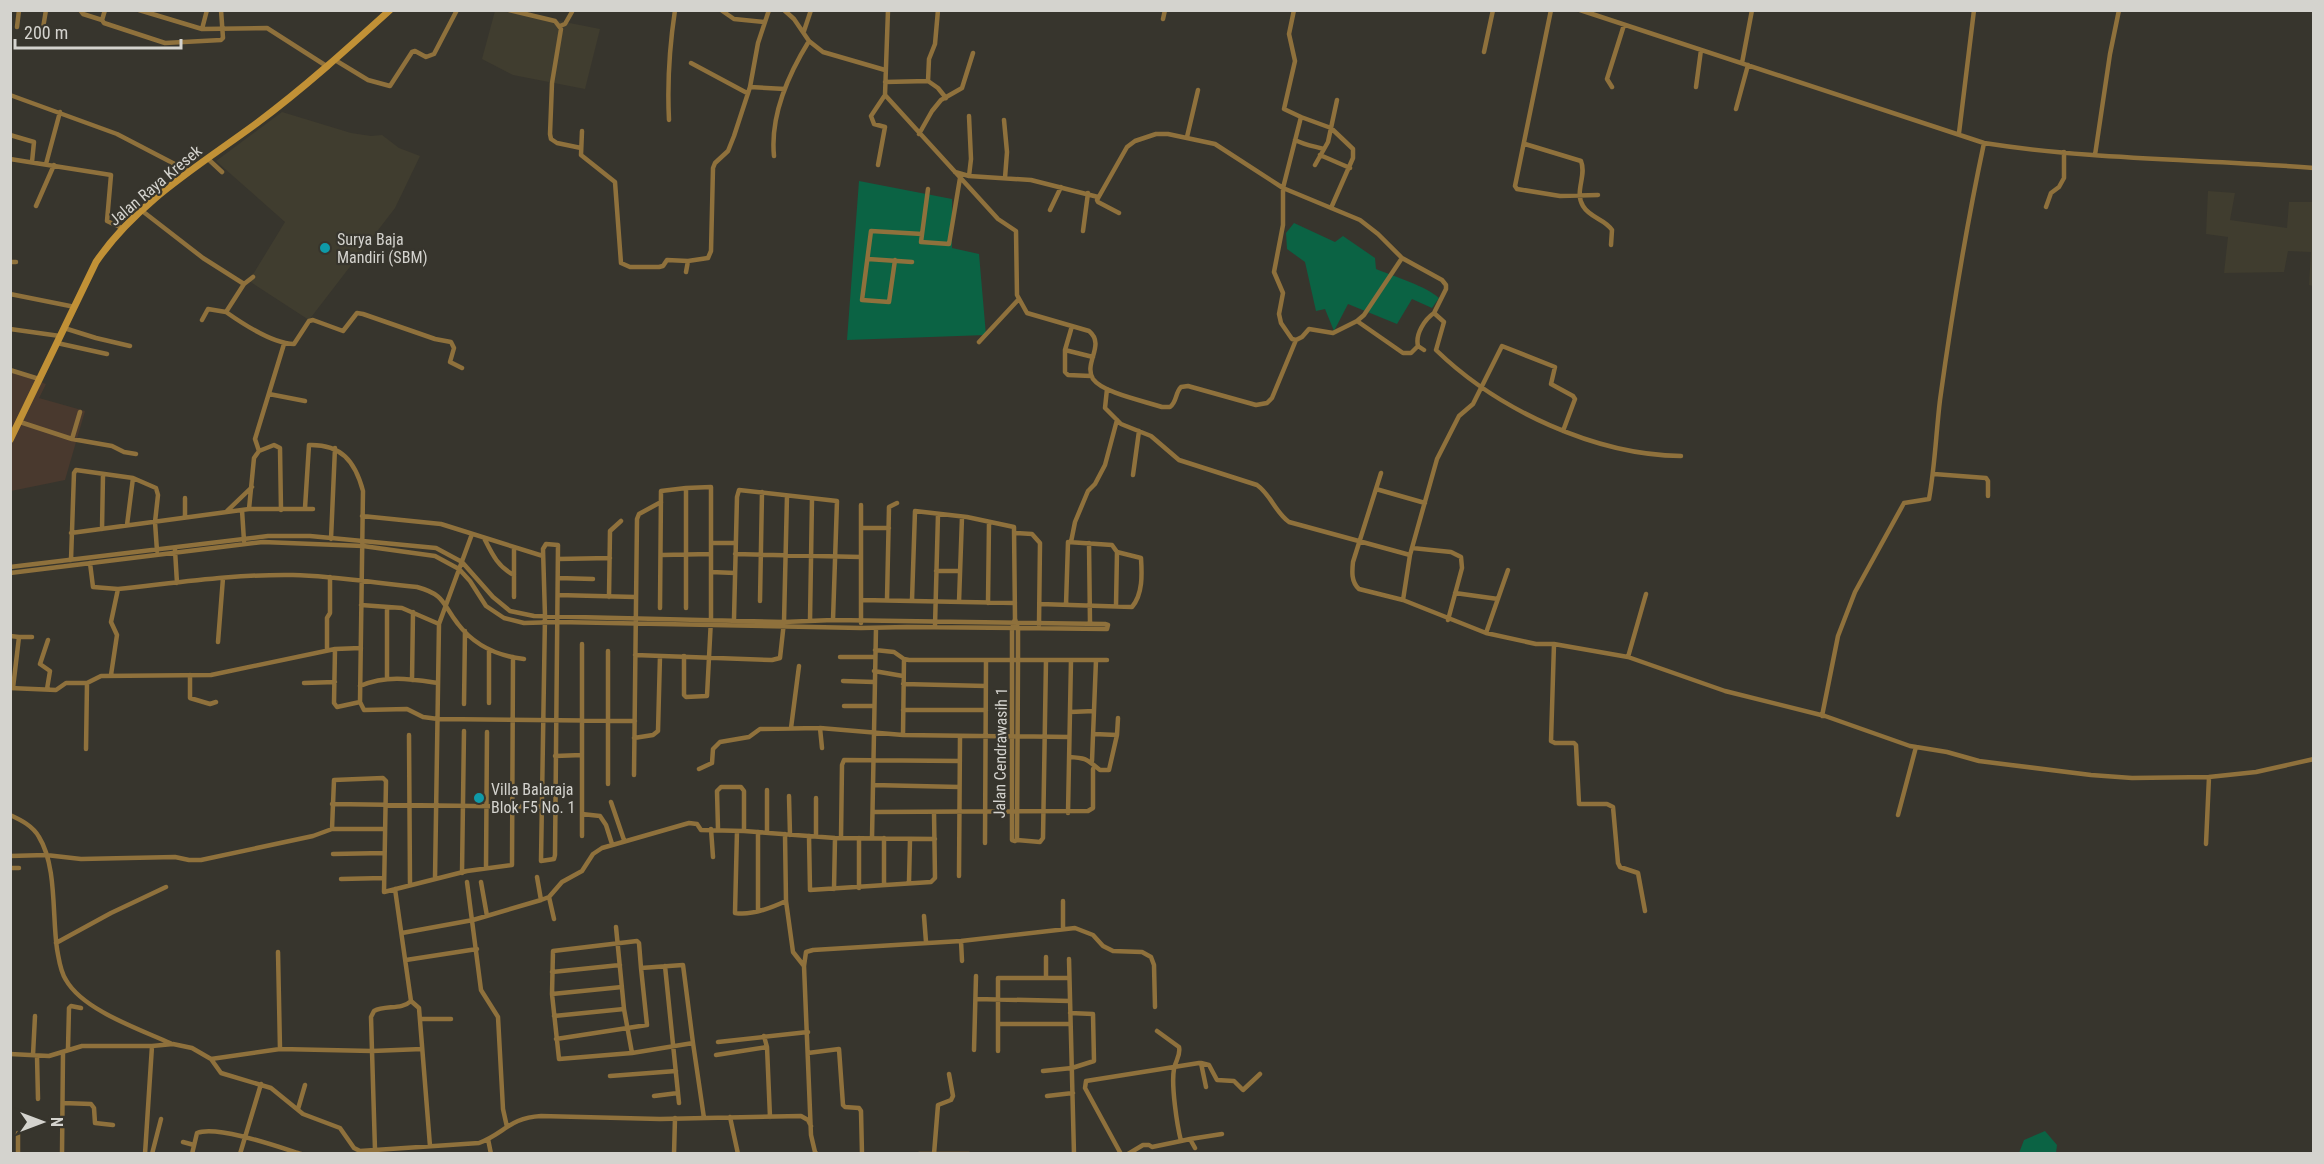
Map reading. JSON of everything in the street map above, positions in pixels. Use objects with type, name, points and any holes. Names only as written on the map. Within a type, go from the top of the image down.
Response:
[{"type":"main road","name":"Jalan Raya Kresek","points":[[10,440],[96,262],[122,228],[141,210],[207,158],[265,117],[328,67],[390,10]]},
{"type":"street","points":[[17,27],[19,10]]},
{"type":"street","points":[[43,28],[46,10]]},
{"type":"street","points":[[80,10],[165,43],[221,40],[221,10]]},
{"type":"street","points":[[102,20],[105,10]]},
{"type":"street","points":[[139,10],[202,29],[267,28],[328,67]]},
{"type":"street","points":[[202,29],[207,10]]},
{"type":"street","points":[[335,60],[368,80],[386,87],[390,86],[412,52],[415,51],[426,57],[434,54],[457,10]]},
{"type":"street","points":[[509,10],[555,21],[560,26]]},
{"type":"street","points":[[560,26],[565,24],[573,10]]},
{"type":"street","points":[[669,120],[667,85],[669,45],[675,10]]},
{"type":"street","points":[[721,10],[734,19],[765,22]]},
{"type":"street","points":[[582,131],[581,148],[584,157],[615,182],[621,263],[630,267],[659,267],[663,266],[667,260],[704,259],[710,255],[713,168],[728,150],[750,87],[758,43],[769,10]]},
{"type":"street","points":[[783,10],[794,19],[809,41],[823,52],[885,70]]},
{"type":"street","points":[[804,31],[811,10]]},
{"type":"street","points":[[878,165],[885,127],[874,124],[871,116],[885,95],[888,10]]},
{"type":"street","points":[[928,81],[929,59],[935,44],[938,10]]},
{"type":"street","points":[[1162,19],[1165,10]]},
{"type":"street","points":[[1294,10],[1289,34],[1295,61],[1284,109],[1330,128],[1353,149],[1350,168],[1330,207]]},
{"type":"street","points":[[1484,52],[1493,10]]},
{"type":"street","points":[[1551,10],[1525,144],[1515,183],[1517,189],[1560,196],[1598,195]]},
{"type":"street","points":[[1580,10],[1984,142],[2095,155],[2313,168]]},
{"type":"street","points":[[1742,63],[1752,10]]},
{"type":"street","points":[[1959,133],[1974,10]]},
{"type":"street","points":[[2095,155],[2119,10]]},
{"type":"street","points":[[1612,87],[1607,79],[1624,25]]},
{"type":"street","points":[[560,26],[552,83],[550,134],[551,139],[557,143],[581,148]]},
{"type":"street","points":[[774,156],[773,130],[785,89],[799,56],[809,41]]},
{"type":"street","points":[[1696,87],[1701,50]]},
{"type":"street","points":[[919,134],[932,111],[962,88],[973,53]]},
{"type":"street","points":[[692,63],[747,93]]},
{"type":"street","points":[[1736,109],[1748,65]]},
{"type":"street","points":[[885,82],[928,81],[946,98]]},
{"type":"street","points":[[750,87],[785,89]]},
{"type":"street","points":[[1187,137],[1198,90]]},
{"type":"street","points":[[10,95],[117,134],[190,172]]},
{"type":"street","points":[[885,95],[998,219],[1016,231],[1018,300],[1027,313],[1089,331],[1094,335],[1097,341],[1091,376]]},
{"type":"street","points":[[1315,165],[1328,142],[1337,100]]},
{"type":"street","points":[[46,164],[60,112]]},
{"type":"street","points":[[969,116],[971,159],[969,176]]},
{"type":"street","points":[[1296,340],[1292,339],[1281,323],[1279,314],[1282,288],[1274,272],[1284,225],[1284,188],[1301,117]]},
{"type":"street","points":[[1004,120],[1007,152],[1005,178]]},
{"type":"street","points":[[1119,213],[1098,202],[1098,197],[1126,147],[1135,141],[1156,134],[1187,137],[1215,144],[1284,188],[1360,220],[1402,258],[1442,280],[1446,289],[1434,313],[1424,322],[1417,340],[1418,346],[1424,350]]},
{"type":"street","points":[[10,135],[34,142],[32,162]]},
{"type":"street","points":[[1295,140],[1309,147],[1324,149]]},
{"type":"street","points":[[1821,716],[1839,636],[1855,592],[1904,503],[1929,499],[1934,474],[1940,400],[1965,232],[1984,142]]},
{"type":"street","points":[[1525,144],[1581,161],[1583,166],[1578,196],[1584,208],[1612,230],[1611,245]]},
{"type":"street","points":[[2046,207],[2051,193],[2059,187],[2064,178],[2064,152]]},
{"type":"street","points":[[1320,155],[1350,168]]},
{"type":"street","points":[[207,158],[222,172]]},
{"type":"street","points":[[10,159],[111,175],[107,221],[122,228]]},
{"type":"street","points":[[36,206],[54,165]]},
{"type":"street","points":[[955,172],[969,176],[1032,180],[1098,197]]},
{"type":"street","points":[[928,189],[921,242],[949,244],[960,178]]},
{"type":"street","points":[[1050,210],[1061,187]]},
{"type":"street","points":[[1083,231],[1088,193]]},
{"type":"street","points":[[141,210],[203,258],[244,284]]},
{"type":"street","points":[[895,260],[889,302],[862,300],[871,231],[922,234]]},
{"type":"street","points":[[1072,326],[1065,350],[1064,369],[1068,375],[1091,376],[1107,389],[1162,407],[1174,405],[1178,390],[1188,386],[1256,405],[1267,403],[1275,391],[1296,340],[1309,329],[1333,333],[1357,321],[1364,315],[1402,258]]},
{"type":"street","points":[[868,259],[912,262]]},
{"type":"street","points":[[686,272],[688,261]]},
{"type":"street","points":[[226,312],[244,284],[253,278]]},
{"type":"street","points":[[10,294],[75,307]]},
{"type":"street","points":[[979,342],[1018,300]]},
{"type":"street","points":[[202,320],[208,309],[226,312],[244,324],[285,344],[296,342],[309,321],[313,320],[344,331],[357,313],[363,314],[435,339],[451,342],[454,348],[450,362],[462,368]]},
{"type":"street","points":[[1434,313],[1444,322],[1436,350],[1483,387],[1538,420],[1601,445],[1652,456],[1681,456]]},
{"type":"street","points":[[1357,321],[1402,353],[1411,353],[1418,346]]},
{"type":"street","points":[[64,328],[130,346]]},
{"type":"street","points":[[10,329],[58,339],[107,354]]},
{"type":"street","points":[[259,451],[255,440],[285,344]]},
{"type":"street","points":[[1403,600],[1410,555],[1437,459],[1459,416],[1472,406],[1503,346],[1555,367],[1551,384],[1575,399],[1563,431]]},
{"type":"street","points":[[1065,350],[1093,357]]},
{"type":"street","points":[[10,370],[39,379]]},
{"type":"street","points":[[1107,389],[1105,408],[1117,420],[1151,436],[1179,460],[1257,485],[1264,490],[1289,522],[1410,555]]},
{"type":"street","points":[[268,394],[305,401]]},
{"type":"street","points":[[72,439],[80,412]]},
{"type":"street","points":[[1071,542],[1075,522],[1088,491],[1095,484],[1105,465],[1117,420]]},
{"type":"street","points":[[20,422],[72,439],[109,445],[136,454]]},
{"type":"street","points":[[1133,475],[1139,431]]},
{"type":"street","points":[[249,509],[254,458],[259,451],[274,445],[280,448],[281,510]]},
{"type":"street","points":[[305,508],[309,445],[335,448],[359,473],[363,491],[360,702],[364,710],[407,709],[423,717],[438,719],[635,721]]},
{"type":"street","points":[[331,539],[335,448]]},
{"type":"street","points":[[71,566],[75,471],[133,478],[156,488],[158,495],[155,522],[157,552]]},
{"type":"street","points":[[1381,473],[1352,565],[1356,586],[1363,591],[1403,600],[1448,620],[1486,633],[1536,644],[1554,644],[1628,657],[1725,691],[1821,716],[1916,747],[1979,761],[2132,778],[2209,777],[2256,772],[2313,759]]},
{"type":"street","points":[[1934,474],[1986,478],[1988,496]]},
{"type":"street","points":[[102,529],[103,475]]},
{"type":"street","points":[[128,525],[133,478]]},
{"type":"street","points":[[660,608],[663,490],[707,486],[712,488],[711,622],[707,696],[686,697],[684,657]]},
{"type":"street","points":[[226,512],[252,487]]},
{"type":"street","points":[[686,488],[686,608]]},
{"type":"street","points":[[1376,489],[1425,503]]},
{"type":"street","points":[[734,619],[737,492],[762,492],[812,500],[837,501],[837,557],[833,620]]},
{"type":"street","points":[[760,601],[762,492]]},
{"type":"street","points":[[635,655],[777,660],[781,655],[784,624],[787,495]]},
{"type":"street","points":[[184,498],[184,516]]},
{"type":"street","points":[[810,621],[812,500]]},
{"type":"street","points":[[634,775],[637,519],[639,514],[661,502]]},
{"type":"street","points":[[887,600],[889,507],[897,504]]},
{"type":"street","points":[[861,505],[861,628]]},
{"type":"street","points":[[71,533],[249,509],[313,508]]},
{"type":"street","points":[[242,510],[244,542]]},
{"type":"street","points":[[912,600],[913,513],[919,511],[1012,526],[1014,533],[1032,534],[1040,543],[1039,625]]},
{"type":"street","points":[[935,625],[938,514]]},
{"type":"street","points":[[362,516],[441,524],[543,556]]},
{"type":"street","points":[[959,602],[962,517]]},
{"type":"street","points":[[609,597],[610,531],[621,521]]},
{"type":"street","points":[[988,603],[989,523]]},
{"type":"street","points":[[861,528],[889,528]]},
{"type":"street","name":"Jalan Cendrawasih 1","points":[[1014,533],[1016,661],[1014,813],[1017,840],[1040,842],[1042,840],[1043,813]]},
{"type":"street","points":[[435,879],[439,624],[472,534]]},
{"type":"street","points":[[269,542],[270,536]]},
{"type":"street","points":[[10,567],[244,542],[270,536],[331,539],[435,556],[459,568],[486,606],[504,618],[524,623],[545,619],[636,618],[861,628],[876,625]]},
{"type":"street","points":[[484,538],[493,556],[504,570],[514,575]]},
{"type":"street","points":[[244,542],[436,548],[462,562],[493,597],[510,611],[545,619]]},
{"type":"street","points":[[1066,605],[1067,543],[1071,542],[1112,545],[1117,552],[1116,606]]},
{"type":"street","points":[[558,543],[554,859],[541,861],[545,619],[543,556],[546,544],[558,543]]},
{"type":"street","points":[[711,543],[735,543]]},
{"type":"street","points":[[1089,543],[1090,624]]},
{"type":"street","points":[[514,548],[514,597]]},
{"type":"street","points":[[1412,548],[1451,552],[1461,557],[1462,568],[1448,620]]},
{"type":"street","points":[[175,550],[177,583]]},
{"type":"street","points":[[1040,604],[1132,607],[1138,598],[1141,558],[1117,552]]},
{"type":"street","points":[[662,555],[711,554]]},
{"type":"street","points":[[735,554],[861,557]]},
{"type":"street","points":[[558,559],[610,558]]},
{"type":"street","points":[[10,573],[71,566],[90,560]]},
{"type":"street","points":[[90,560],[93,587],[118,589],[223,578],[291,575],[417,587],[430,591],[446,604],[457,623],[489,650],[524,658]]},
{"type":"street","points":[[1486,633],[1508,570]]},
{"type":"street","points":[[936,571],[960,571]]},
{"type":"street","points":[[711,572],[735,573]]},
{"type":"street","points":[[327,650],[330,577]]},
{"type":"street","points":[[218,642],[223,578]]},
{"type":"street","points":[[558,578],[593,579]]},
{"type":"street","points":[[111,675],[117,635],[111,622],[118,589]]},
{"type":"street","points":[[1455,593],[1498,599]]},
{"type":"street","points":[[1628,657],[1646,594]]},
{"type":"street","points":[[558,595],[635,597]]},
{"type":"street","points":[[861,600],[1015,603]]},
{"type":"street","points":[[360,605],[402,608],[439,624]]},
{"type":"street","points":[[387,607],[387,679]]},
{"type":"street","points":[[412,680],[413,612]]},
{"type":"street","points":[[558,619],[635,625],[734,619],[784,624],[833,620],[876,625],[1090,624],[1109,626],[1107,629],[1015,625]]},
{"type":"street","points":[[872,838],[876,625]]},
{"type":"street","points":[[464,705],[465,631]]},
{"type":"street","points":[[10,636],[32,638]]},
{"type":"street","points":[[19,637],[12,688],[56,690],[66,682],[87,683],[98,676],[211,675],[263,665],[303,654],[361,648]]},
{"type":"street","points":[[47,689],[50,671],[40,664],[48,640]]},
{"type":"street","points":[[582,644],[582,836]]},
{"type":"street","points":[[1554,644],[1551,741],[1552,743],[1574,743],[1576,745],[1579,804],[1607,804],[1613,807],[1618,863],[1620,867],[1638,873],[1645,911]]},
{"type":"street","points":[[335,649],[334,703],[337,707],[360,702]]},
{"type":"street","points":[[489,650],[489,703]]},
{"type":"street","points":[[875,650],[894,652],[904,659],[1107,660]]},
{"type":"street","points":[[608,651],[608,783]]},
{"type":"street","points":[[634,738],[653,735],[658,731],[660,656]]},
{"type":"street","points":[[332,829],[333,782],[336,779],[383,778],[386,781],[384,892],[462,873],[512,865],[513,657]]},
{"type":"street","points":[[840,657],[875,657]]},
{"type":"street","points":[[903,735],[904,659]]},
{"type":"street","points":[[1043,813],[1046,660]]},
{"type":"street","points":[[1068,813],[1071,660]]},
{"type":"street","points":[[1092,761],[1095,660]]},
{"type":"street","points":[[985,843],[986,661]]},
{"type":"street","points":[[791,728],[799,666]]},
{"type":"street","points":[[874,671],[903,676]]},
{"type":"street","points":[[190,675],[190,698],[210,705],[216,702]]},
{"type":"street","points":[[360,686],[375,680],[387,679],[438,683]]},
{"type":"street","points":[[843,681],[874,682]]},
{"type":"street","points":[[304,683],[335,682]]},
{"type":"street","points":[[86,749],[87,683]]},
{"type":"street","points":[[903,684],[986,686]]},
{"type":"street","points":[[844,706],[874,706]]},
{"type":"street","points":[[903,710],[986,710]]},
{"type":"street","points":[[1070,712],[1094,711]]},
{"type":"street","points":[[1069,758],[1084,758],[1092,761],[1100,770],[1111,768],[1118,718]]},
{"type":"street","points":[[699,769],[712,763],[713,749],[720,742],[749,737],[760,729],[820,728],[903,735],[1069,737]]},
{"type":"street","points":[[820,728],[822,748]]},
{"type":"street","points":[[462,873],[464,731]]},
{"type":"street","points":[[486,868],[487,732]]},
{"type":"street","points":[[1094,734],[1117,735]]},
{"type":"street","points":[[409,735],[410,885]]},
{"type":"street","points":[[959,876],[960,736]]},
{"type":"street","points":[[1898,815],[1916,747]]},
{"type":"street","points":[[555,756],[582,755]]},
{"type":"street","points":[[841,838],[842,762],[847,759],[960,760]]},
{"type":"street","points":[[873,812],[1068,813],[1091,811],[1093,770]]},
{"type":"street","points":[[2206,844],[2209,777]]},
{"type":"street","points":[[873,785],[959,787]]},
{"type":"street","points":[[718,829],[717,791],[721,787],[741,787],[744,791],[744,831]]},
{"type":"street","points":[[767,790],[767,833]]},
{"type":"street","points":[[789,796],[786,902],[793,952],[804,966]]},
{"type":"street","points":[[816,798],[816,836]]},
{"type":"street","points":[[611,802],[624,840]]},
{"type":"street","points":[[332,804],[555,807]]},
{"type":"street","points":[[809,836],[810,890],[934,881],[934,812]]},
{"type":"street","points":[[582,814],[598,814],[602,818],[612,844]]},
{"type":"street","points":[[10,815],[31,827],[39,837],[46,855],[56,943],[62,971],[72,988],[105,1012],[173,1044],[192,1048],[211,1059],[221,1073],[236,1079],[261,1084],[277,1093],[303,1114],[340,1128],[354,1148],[360,1151],[470,1144],[488,1139],[522,1118],[542,1116],[675,1118],[801,1116],[808,1120],[811,1126]]},
{"type":"street","points":[[402,933],[473,920],[549,897],[562,882],[582,872],[593,854],[602,848],[689,822],[697,824],[701,830],[718,829],[834,838],[935,839]]},
{"type":"street","points":[[10,856],[46,855],[81,859],[175,857],[201,860],[313,836],[332,829],[384,829]]},
{"type":"street","points":[[711,829],[712,857]]},
{"type":"street","points":[[737,831],[734,909],[739,914],[759,911],[786,902]]},
{"type":"street","points":[[758,832],[759,911]]},
{"type":"street","points":[[834,838],[834,889]]},
{"type":"street","points":[[859,838],[859,888]]},
{"type":"street","points":[[884,838],[884,884]]},
{"type":"street","points":[[909,882],[910,839]]},
{"type":"street","points":[[333,854],[384,853]]},
{"type":"street","points":[[10,868],[19,868]]},
{"type":"street","points":[[537,877],[541,900]]},
{"type":"street","points":[[341,879],[384,878]]},
{"type":"street","points":[[467,882],[483,996],[496,1011],[498,1017],[502,1109],[507,1127]]},
{"type":"street","points":[[481,882],[487,916]]},
{"type":"street","points":[[56,943],[166,887]]},
{"type":"street","points":[[395,890],[411,1001],[419,1008],[421,1019],[430,1146]]},
{"type":"street","points":[[549,897],[554,919]]},
{"type":"street","points":[[1063,901],[1063,928]]},
{"type":"street","points":[[924,916],[926,942]]},
{"type":"street","points":[[616,927],[624,1009],[632,1053]]},
{"type":"street","points":[[816,1153],[811,1126],[804,966],[806,952],[961,941],[1075,928],[1093,935],[1103,946],[1113,951],[1142,952],[1151,957],[1154,965],[1155,1007]]},
{"type":"street","points":[[961,941],[962,961]]},
{"type":"street","points":[[556,1039],[628,1029],[647,1024],[639,943],[618,943],[553,951],[552,994],[556,1039],[558,1058],[632,1053],[693,1043]]},
{"type":"street","points":[[406,960],[477,949]]},
{"type":"street","points":[[278,952],[280,1049]]},
{"type":"street","points":[[1046,957],[1046,977]]},
{"type":"street","points":[[1069,959],[1074,1154]]},
{"type":"street","points":[[641,968],[680,964],[684,967],[704,1118]]},
{"type":"street","points":[[552,972],[620,965]]},
{"type":"street","points":[[664,966],[679,1102]]},
{"type":"street","points":[[974,1050],[976,975]]},
{"type":"street","points":[[998,1051],[999,978],[1070,978]]},
{"type":"street","points":[[552,994],[622,987]]},
{"type":"street","points":[[976,999],[1070,1001]]},
{"type":"street","points":[[375,1150],[371,1017],[374,1011],[380,1008],[406,1006],[411,1001]]},
{"type":"street","points":[[68,1049],[69,1008],[71,1006],[81,1008]]},
{"type":"street","points":[[554,1016],[624,1009]]},
{"type":"street","points":[[1043,1071],[1072,1068],[1094,1061],[1094,1015],[1070,1013]]},
{"type":"street","points":[[35,1016],[38,1099]]},
{"type":"street","points":[[421,1019],[451,1018]]},
{"type":"street","points":[[998,1024],[1070,1024]]},
{"type":"street","points":[[1157,1031],[1179,1047],[1180,1054],[1174,1067],[1177,1126],[1181,1141]]},
{"type":"street","points":[[718,1042],[808,1032]]},
{"type":"street","points":[[764,1036],[767,1047],[770,1117]]},
{"type":"street","points":[[10,1054],[49,1056],[82,1046],[173,1044]]},
{"type":"street","points":[[145,1154],[152,1046]]},
{"type":"street","points":[[716,1055],[767,1047]]},
{"type":"street","points":[[211,1059],[280,1049],[372,1051],[422,1049]]},
{"type":"street","points":[[808,1053],[838,1049],[843,1105],[860,1108],[861,1111],[862,1154]]},
{"type":"street","points":[[62,1154],[63,1052]]},
{"type":"street","points":[[1201,1063],[1206,1087]]},
{"type":"street","points":[[1121,1154],[1085,1089],[1084,1082],[1201,1063],[1209,1065],[1217,1080],[1234,1081],[1244,1090],[1260,1074]]},
{"type":"street","points":[[610,1076],[676,1071]]},
{"type":"street","points":[[934,1153],[938,1106],[951,1100],[953,1096],[949,1074]]},
{"type":"street","points":[[240,1154],[261,1084]]},
{"type":"street","points":[[298,1109],[305,1085]]},
{"type":"street","points":[[1047,1096],[1073,1093]]},
{"type":"street","points":[[654,1096],[678,1094]]},
{"type":"street","points":[[63,1103],[91,1104],[94,1108],[95,1123],[113,1125]]},
{"type":"street","points":[[730,1117],[738,1154]]},
{"type":"street","points":[[674,1154],[675,1118]]},
{"type":"street","points":[[152,1154],[161,1119]]},
{"type":"street","points":[[192,1154],[196,1133],[199,1131],[246,1137],[302,1154]]},
{"type":"street","points":[[18,1133],[18,1154]]},
{"type":"street","points":[[1128,1154],[1143,1145],[1152,1147],[1222,1134]]},
{"type":"street","points":[[488,1139],[491,1154]]},
{"type":"street","points":[[1190,1139],[1195,1148]]},
{"type":"street","points":[[183,1142],[194,1145]]},
{"type":"street","points":[[919,1154],[969,1154]]},
{"type":"shaded area","points":[[495,11],[509,11],[600,29],[585,89],[513,75],[482,59]]},
{"type":"shaded area","points":[[282,112],[351,133],[382,135],[399,148],[420,156],[395,208],[309,320],[249,281],[285,222],[216,161]]},
{"type":"shaded area","points":[[2208,191],[2235,193],[2230,220],[2287,228],[2289,202],[2313,202],[2313,286],[2309,285],[2311,252],[2288,251],[2284,272],[2224,273],[2228,237],[2206,234]]},
{"type":"shaded area","points":[[11,372],[46,384],[39,398],[85,411],[65,480],[11,491]]},
{"type":"green space","points":[[859,181],[952,199],[952,248],[979,254],[986,335],[847,340]]},
{"type":"green space","points":[[1294,223],[1335,242],[1343,236],[1375,258],[1376,269],[1418,286],[1439,298],[1432,308],[1412,299],[1397,324],[1348,304],[1334,331],[1325,309],[1316,311],[1305,262],[1287,249],[1286,233]]},
{"type":"green space","points":[[2045,1131],[2057,1145],[2056,1153],[2019,1153],[2024,1140]]},
{"type":"place","name":"Surya Baja Mandiri (SBM)","points":[[325,248]]},
{"type":"place","name":"Villa Balaraja Blok F5 No. 1","points":[[479,798]]}]
